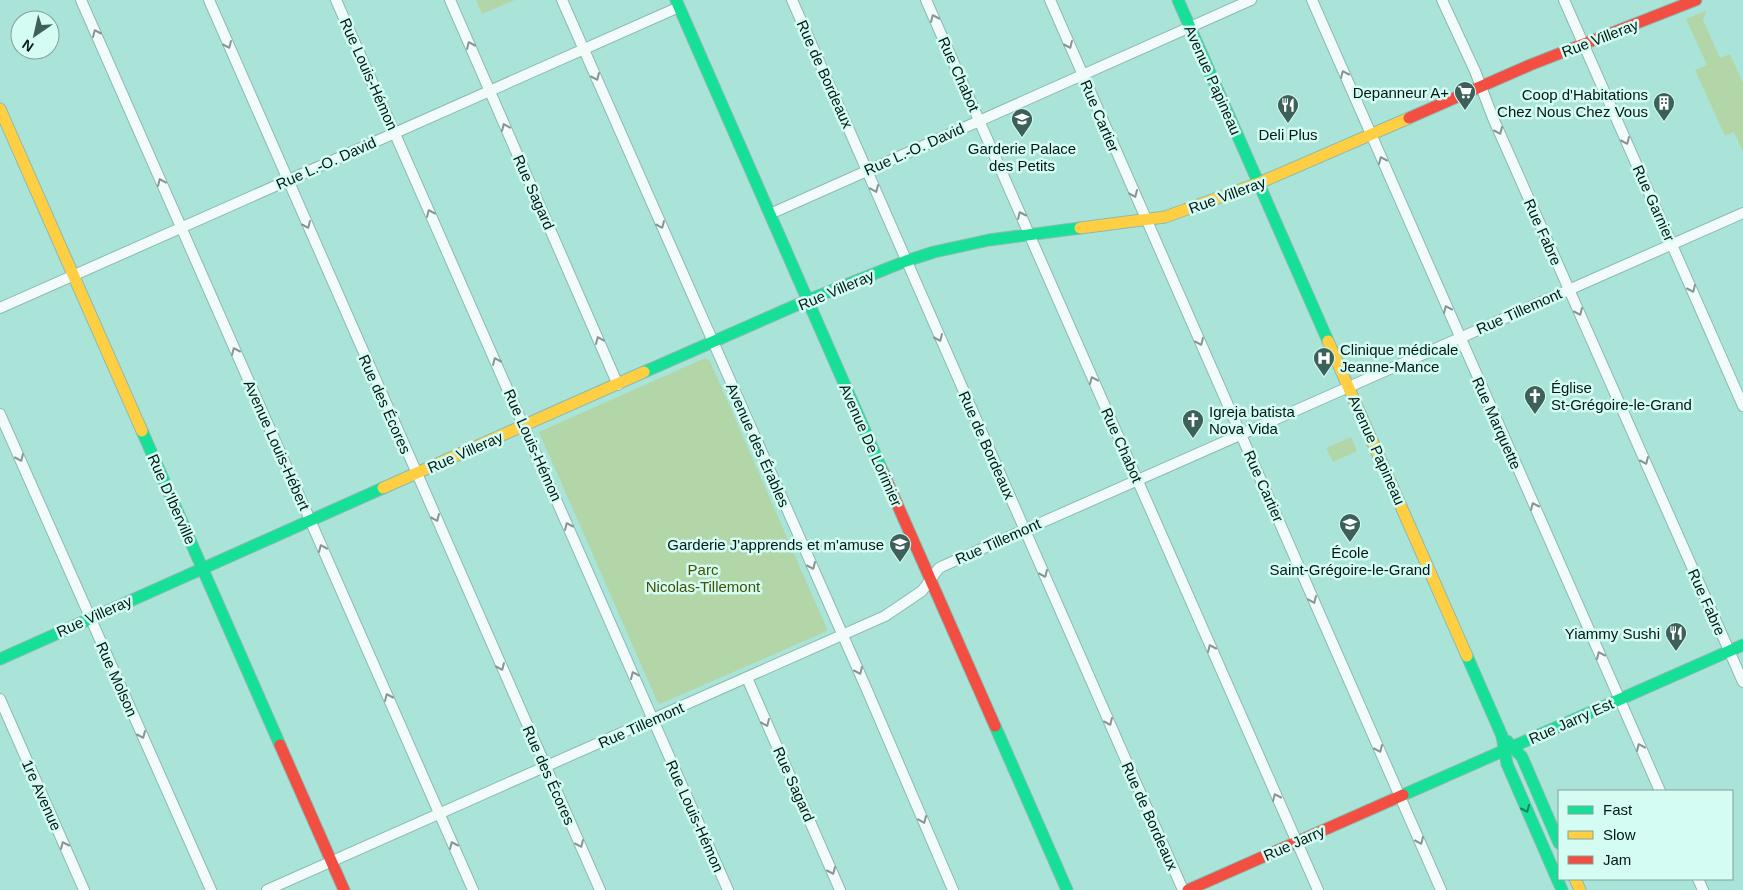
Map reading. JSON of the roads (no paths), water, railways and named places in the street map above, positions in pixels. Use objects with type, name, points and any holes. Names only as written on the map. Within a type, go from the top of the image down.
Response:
[{"type":"main road","name":"Avenue Papineau","points":[[1178,0],[1502,736],[1509,749],[1523,761],[1558,841]]},
{"type":"main road","name":"Rue Villeray","points":[[0,659],[808,300],[906,261],[966,245],[1029,234],[1121,222],[1146,221],[1165,217],[1259,183],[1480,87],[1690,1]]},
{"type":"main road","name":"Avenue De Lorimier","points":[[677,4],[1067,890]]},
{"type":"main road","name":"Rue D'Iberville","points":[[0,108],[344,890]]},
{"type":"main road","name":"Rue Jarry Est","points":[[1400,797],[1743,645]]},
{"type":"main road","name":"Avenue Papineau","points":[[1509,749],[1507,764],[1562,890]]},
{"type":"main road","name":"Rue Jarry","points":[[1188,890],[1400,797]]},
{"type":"street","name":"Avenue Louis-Hébert","points":[[82,0],[472,890]]},
{"type":"street","name":"Rue des Écores","points":[[209,0],[600,890]]},
{"type":"street","name":"Rue Louis-Hémon","points":[[336,0],[728,890]]},
{"type":"street","name":"Rue Sagard","points":[[450,0],[618,385]]},
{"type":"street","name":"Avenue des Érables","points":[[562,0],[954,890]]},
{"type":"street","name":"Rue de Bordeaux","points":[[792,0],[1183,890]]},
{"type":"street","name":"Rue Chabot","points":[[926,0],[1318,890]]},
{"type":"street","name":"Rue Cartier","points":[[1050,0],[1441,890]]},
{"type":"street","name":"Rue L.-O. David","points":[[770,214],[1251,0]]},
{"type":"street","name":"Rue Marquette","points":[[1312,0],[1660,790]]},
{"type":"street","name":"Rue Fabre","points":[[1442,0],[1475,71],[1480,87],[1743,682]]},
{"type":"street","name":"Rue Garnier","points":[[1564,0],[1743,406]]},
{"type":"street","name":"Rue L.-O. David","points":[[0,308],[73,274],[395,133],[677,4]]},
{"type":"street","name":"Rue Tillemont","points":[[267,890],[885,616],[922,591],[939,568],[1024,529],[1743,213]]},
{"type":"street","name":"Rue Molson","points":[[0,414],[211,890]]},
{"type":"street","name":"Rue Sagard","points":[[747,678],[840,890]]},
{"type":"street","name":"1re Avenue","points":[[0,699],[84,890]]},
{"type":"place","name":"Depanneur A+","points":[[1465,111]]},
{"type":"place","name":"Coop d'Habitations Chez Nous Chez Vous","points":[[1664,122]]},
{"type":"place","name":"Deli Plus","points":[[1288,124]]},
{"type":"place","name":"Garderie Palace des Petits","points":[[1022,138]]},
{"type":"place","name":"Clinique médicale Jeanne-Mance","points":[[1324,377]]},
{"type":"place","name":"Église St-Grégoire-le-Grand","points":[[1535,415]]},
{"type":"place","name":"Igreja batista Nova Vida","points":[[1193,439]]},
{"type":"place","name":"École Saint-Grégoire-le-Grand","points":[[1350,543]]},
{"type":"place","name":"Garderie J'apprends et m'amuse","points":[[900,563]]},
{"type":"place","name":"Yiammy Sushi","points":[[1676,652]]},
{"type":"park label","name":"Parc Nicolas-Tillemont","points":[[703,578]]}]
